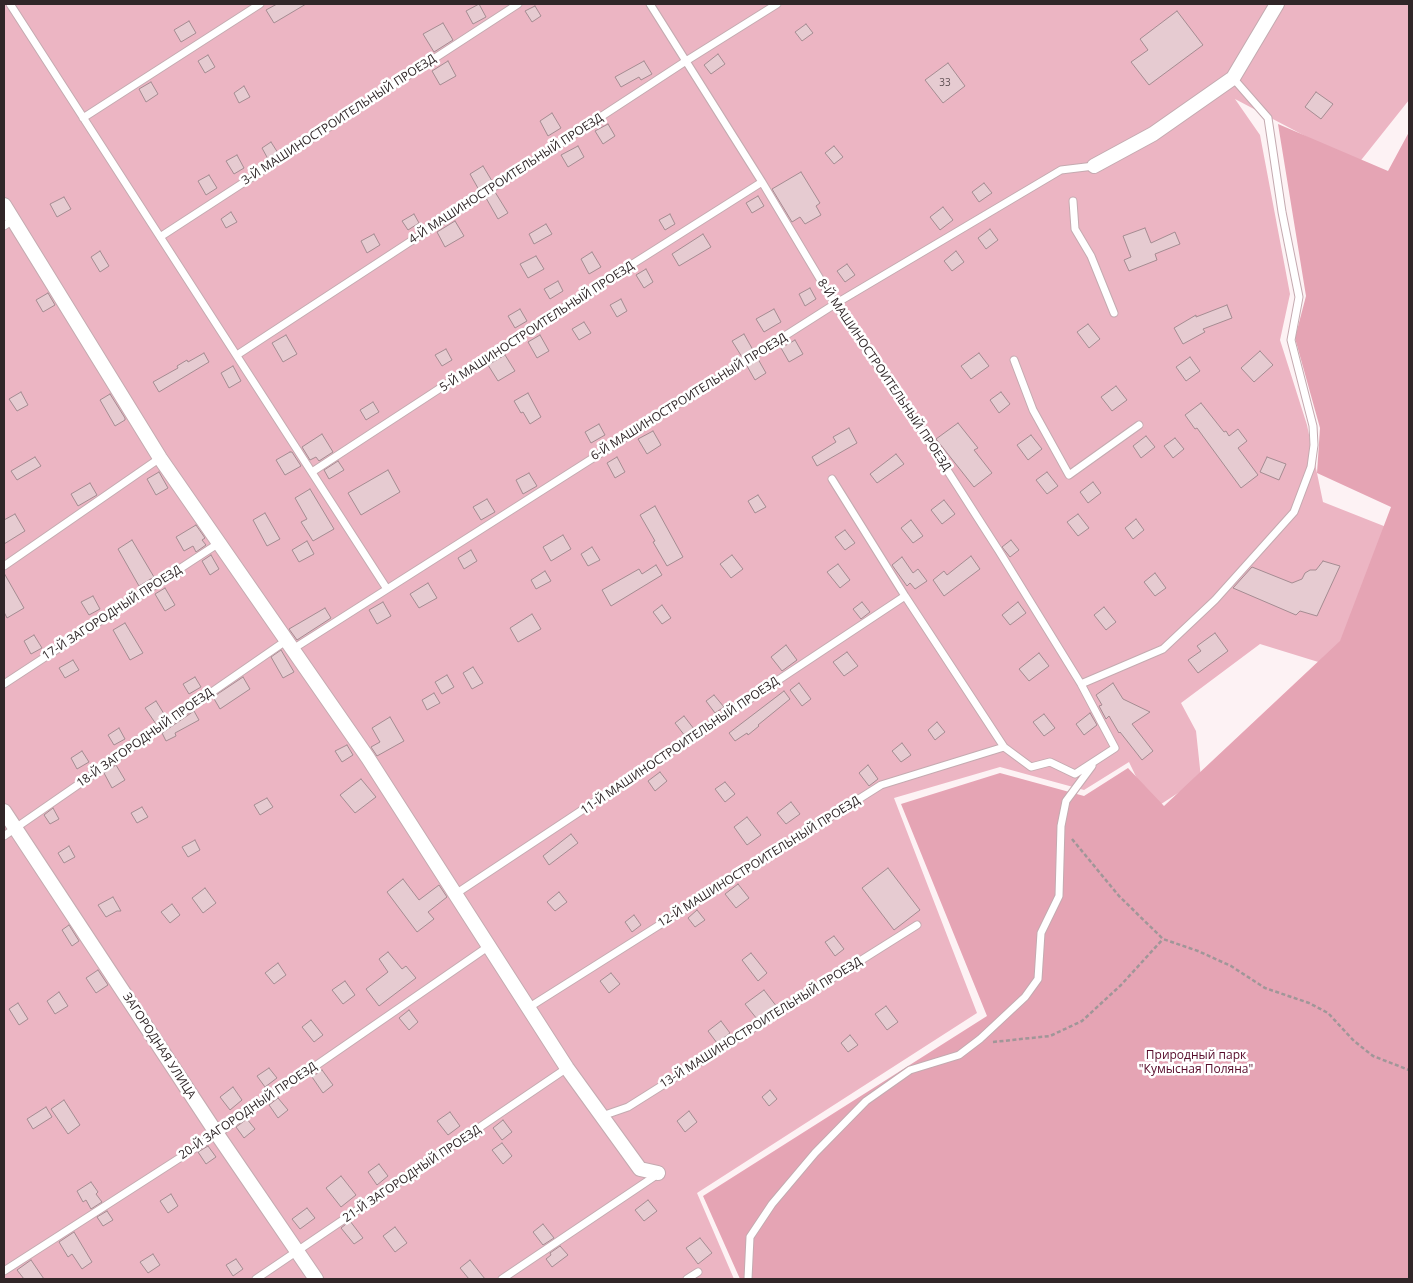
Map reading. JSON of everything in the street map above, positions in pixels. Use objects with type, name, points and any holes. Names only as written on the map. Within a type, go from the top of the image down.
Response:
[{"type":"street","points":[[1094,166],[1153,134],[1233,78],[1277,4]]},
{"type":"street","points":[[4,205],[8,223],[160,458],[372,765],[566,1068],[640,1169],[658,1173]]},
{"type":"street","name":"ЗАГОРОДНАЯ УЛИЦА","points":[[4,811],[217,1134],[316,1279]]},
{"type":"lane","points":[[10,4],[387,589]]},
{"type":"lane","points":[[84,118],[260,4]]},
{"type":"lane","name":"3-Й МАШИНОСТРОИТЕЛЬНЫЙ ПРОЕЗД","points":[[160,237],[518,4]]},
{"type":"lane","name":"8-Й МАШИНОСТРОИТЕЛЬНЫЙ ПРОЕЗД","points":[[650,4],[762,182],[835,304],[917,423],[1081,684],[1114,748],[1095,762]]},
{"type":"lane","name":"4-Й МАШИНОСТРОИТЕЛЬНЫЙ ПРОЕЗД","points":[[237,355],[686,61],[777,4]]},
{"type":"lane","points":[[1081,684],[1163,649],[1215,600],[1294,512],[1311,467],[1314,445],[1313,426],[1291,340],[1299,297],[1282,212],[1268,118],[1233,78]]},
{"type":"lane","name":"6-Й МАШИНОСТРОИТЕЛЬНЫЙ ПРОЕЗД","points":[[290,644],[387,589],[835,304],[1061,170],[1094,166]]},
{"type":"lane","name":"5-Й МАШИНОСТРОИТЕЛЬНЫЙ ПРОЕЗД","points":[[312,472],[549,317],[762,182]]},
{"type":"lane","points":[[1073,200],[1075,229],[1091,256],[1114,313]]},
{"type":"lane","points":[[1014,360],[1033,410],[1069,475],[1139,425]]},
{"type":"lane","points":[[4,566],[160,458]]},
{"type":"lane","points":[[832,479],[905,596],[1004,747],[1031,767],[1050,762],[1075,774],[1095,762]]},
{"type":"lane","name":"17-Й ЗАГОРОДНЫЙ ПРОЕЗД","points":[[4,684],[219,543]]},
{"type":"lane","name":"11-Й МАШИНОСТРОИТЕЛЬНЫЙ ПРОЕЗД","points":[[454,895],[905,596]]},
{"type":"lane","name":"18-Й ЗАГОРОДНЫЙ ПРОЕЗД","points":[[4,836],[290,644]]},
{"type":"lane","name":"12-Й МАШИНОСТРОИТЕЛЬНЫЙ ПРОЕЗД","points":[[528,1008],[881,785],[1004,747]]},
{"type":"lane","points":[[748,1279],[750,1237],[772,1204],[815,1153],[866,1101],[910,1070],[959,1055],[980,1040],[1025,997],[1038,979],[1041,933],[1059,896],[1061,826],[1066,801],[1095,762]]},
{"type":"lane","name":"13-Й МАШИНОСТРОИТЕЛЬНЫЙ ПРОЕЗД","points":[[602,1116],[628,1107],[917,925]]},
{"type":"lane","name":"20-Й ЗАГОРОДНЫЙ ПРОЕЗД","points":[[4,1271],[217,1134],[489,946]]},
{"type":"lane","name":"21-Й ЗАГОРОДНЫЙ ПРОЕЗД","points":[[256,1279],[566,1068]]},
{"type":"lane","points":[[502,1279],[658,1173]]},
{"type":"lane","points":[[687,1279],[698,1272]]},
{"type":"path","points":[[1061,826],[1118,896],[1163,938],[1222,962],[1265,988],[1309,1003],[1328,1012],[1354,1041],[1373,1056],[1409,1070]]},
{"type":"path","points":[[980,1040],[992,1042],[1050,1036],[1082,1020],[1121,985],[1163,938]]},
{"type":"shaded area","points":[[4,4],[1409,4],[1409,100],[1358,164],[1235,99],[1260,135],[1290,294],[1280,340],[1307,425],[1323,502],[1409,536],[1409,690],[1260,644],[1181,703],[1196,731],[1201,778],[1152,810],[1129,762],[1084,790],[1000,767],[894,798],[977,1013],[697,1193],[734,1279],[4,1279]]},
{"type":"green space","name":"Природный парк \"Кумысная Поляна\"","points":[[1278,124],[1388,171],[1409,132],[1409,1279],[740,1279],[703,1196],[987,1016],[901,804],[1000,773],[1084,796],[1128,768],[1164,806],[1340,641],[1391,507],[1317,473],[1320,428],[1295,338],[1306,296]]},
{"type":"building","points":[[277,4],[306,4],[274,23],[266,10]]},
{"type":"building","points":[[479,4],[486,17],[473,24],[466,11]]},
{"type":"building","points":[[535,6],[541,16],[532,22],[525,11]]},
{"type":"building","points":[[1177,11],[1203,45],[1149,85],[1131,62],[1148,50],[1140,39]]},
{"type":"building","points":[[189,21],[196,33],[181,42],[174,30]]},
{"type":"building","points":[[443,23],[453,40],[434,52],[423,34]]},
{"type":"building","points":[[806,24],[813,33],[802,41],[795,32]]},
{"type":"building","points":[[718,54],[725,64],[711,74],[704,65]]},
{"type":"building","points":[[208,55],[215,67],[205,73],[198,61]]},
{"type":"building","points":[[448,61],[456,76],[440,85],[432,71]]},
{"type":"building","points":[[644,61],[652,74],[641,80],[639,77],[621,87],[615,77]]},
{"type":"building","points":[[948,63],[965,86],[943,103],[925,80]]},
{"type":"building","points":[[151,82],[158,94],[146,102],[139,89]]},
{"type":"building","points":[[244,86],[250,97],[239,103],[234,93]]},
{"type":"building","points":[[1316,92],[1333,104],[1321,119],[1305,107]]},
{"type":"building","points":[[552,113],[561,128],[548,136],[540,121]]},
{"type":"building","points":[[608,124],[615,136],[603,144],[595,131]]},
{"type":"building","points":[[271,142],[278,153],[268,159],[262,148]]},
{"type":"building","points":[[578,146],[584,157],[568,167],[561,155]]},
{"type":"building","points":[[834,146],[843,157],[834,164],[825,153]]},
{"type":"building","points":[[237,155],[244,168],[234,174],[226,161]]},
{"type":"building","points":[[483,166],[492,181],[479,190],[470,174]]},
{"type":"building","points":[[801,172],[820,203],[816,206],[821,215],[805,224],[800,217],[792,222],[772,189]]},
{"type":"building","points":[[209,175],[217,188],[206,195],[198,181]]},
{"type":"building","points":[[984,183],[992,193],[979,202],[972,192]]},
{"type":"building","points":[[495,192],[508,213],[498,219],[486,198]]},
{"type":"building","points":[[758,196],[764,206],[752,213],[746,203]]},
{"type":"building","points":[[64,197],[71,209],[57,217],[50,204]]},
{"type":"building","points":[[943,207],[953,220],[940,230],[930,217]]},
{"type":"building","points":[[231,212],[237,222],[226,228],[221,219]]},
{"type":"building","points":[[414,214],[419,223],[408,230],[402,221]]},
{"type":"building","points":[[670,214],[675,224],[665,230],[659,220]]},
{"type":"building","points":[[455,221],[464,236],[445,247],[437,232]]},
{"type":"building","points":[[546,224],[552,234],[534,244],[529,234]]},
{"type":"building","points":[[1145,228],[1151,243],[1175,232],[1180,244],[1155,254],[1157,260],[1129,271],[1124,260],[1131,257],[1123,236]]},
{"type":"building","points":[[990,229],[998,240],[986,249],[978,238]]},
{"type":"building","points":[[374,234],[380,245],[367,253],[361,241]]},
{"type":"building","points":[[703,234],[711,247],[679,266],[672,254]]},
{"type":"building","points":[[100,251],[109,266],[100,272],[91,257]]},
{"type":"building","points":[[956,251],[964,262],[952,271],[944,261]]},
{"type":"building","points":[[592,252],[601,267],[589,274],[581,259]]},
{"type":"building","points":[[536,256],[544,269],[528,278],[520,264]]},
{"type":"building","points":[[847,264],[855,275],[845,282],[837,271]]},
{"type":"building","points":[[646,269],[653,282],[644,288],[636,275]]},
{"type":"building","points":[[558,281],[563,291],[550,299],[544,289]]},
{"type":"building","points":[[810,288],[816,299],[805,306],[799,294]]},
{"type":"building","points":[[48,293],[55,305],[43,312],[36,300]]},
{"type":"building","points":[[621,299],[627,311],[617,317],[610,305]]},
{"type":"building","points":[[1227,305],[1232,318],[1203,329],[1205,332],[1183,344],[1174,328],[1196,315],[1196,317]]},
{"type":"building","points":[[520,309],[527,321],[515,328],[508,316]]},
{"type":"building","points":[[774,309],[781,322],[764,332],[756,319]]},
{"type":"building","points":[[584,322],[591,333],[579,340],[572,329]]},
{"type":"building","points":[[1088,324],[1100,339],[1089,348],[1077,332]]},
{"type":"building","points":[[744,334],[753,350],[742,357],[732,341]]},
{"type":"building","points":[[286,335],[297,354],[283,362],[272,343]]},
{"type":"building","points":[[540,335],[549,351],[537,358],[528,342]]},
{"type":"building","points":[[795,340],[803,354],[789,362],[781,348]]},
{"type":"building","points":[[446,349],[452,360],[442,366],[435,355]]},
{"type":"building","points":[[1260,351],[1273,365],[1254,382],[1241,368]]},
{"type":"building","points":[[204,353],[209,362],[159,392],[153,382],[178,368],[177,366],[187,360],[188,362]]},
{"type":"building","points":[[979,353],[989,366],[971,379],[961,366]]},
{"type":"building","points":[[505,355],[515,371],[498,381],[488,365]]},
{"type":"building","points":[[1190,357],[1200,371],[1186,381],[1176,367]]},
{"type":"building","points":[[758,359],[766,373],[755,380],[747,366]]},
{"type":"building","points":[[233,366],[241,381],[229,388],[221,373]]},
{"type":"building","points":[[1116,386],[1127,400],[1112,411],[1101,397]]},
{"type":"building","points":[[21,392],[28,405],[17,411],[9,399]]},
{"type":"building","points":[[1001,392],[1010,404],[999,413],[990,400]]},
{"type":"building","points":[[528,393],[541,417],[530,424],[514,401]]},
{"type":"building","points":[[110,394],[125,418],[125,420],[115,426],[100,400]]},
{"type":"building","points":[[373,402],[379,412],[366,420],[360,410]]},
{"type":"building","points":[[1201,403],[1224,432],[1226,431],[1229,436],[1238,429],[1247,441],[1238,448],[1258,475],[1241,488],[1197,428],[1195,429],[1185,415]]},
{"type":"building","points":[[958,423],[978,448],[974,450],[992,473],[974,487],[936,439]]},
{"type":"building","points":[[599,424],[605,435],[591,443],[585,432]]},
{"type":"building","points":[[849,428],[857,443],[817,466],[812,457],[836,442],[833,437]]},
{"type":"building","points":[[653,431],[661,445],[647,454],[638,439]]},
{"type":"building","points":[[322,434],[333,452],[319,461],[316,457],[310,460],[302,447]]},
{"type":"building","points":[[1031,435],[1042,449],[1028,460],[1017,445]]},
{"type":"building","points":[[1146,436],[1155,447],[1141,458],[1133,446]]},
{"type":"building","points":[[1175,438],[1184,449],[1173,458],[1164,446]]},
{"type":"building","points":[[292,452],[301,466],[285,475],[276,460]]},
{"type":"building","points":[[896,454],[904,464],[877,483],[870,474]]},
{"type":"building","points":[[35,457],[41,466],[17,480],[11,471]]},
{"type":"building","points":[[617,457],[625,472],[615,478],[607,463]]},
{"type":"building","points":[[1267,457],[1286,464],[1279,480],[1260,472]]},
{"type":"building","points":[[338,461],[344,470],[329,479],[324,470]]},
{"type":"building","points":[[388,470],[400,492],[361,515],[348,493]]},
{"type":"building","points":[[159,472],[168,488],[156,495],[147,479]]},
{"type":"building","points":[[1047,472],[1058,486],[1047,494],[1036,480]]},
{"type":"building","points":[[529,473],[537,486],[523,494],[516,480]]},
{"type":"building","points":[[1093,482],[1101,493],[1088,503],[1080,492]]},
{"type":"building","points":[[90,483],[97,495],[78,506],[71,494]]},
{"type":"building","points":[[310,489],[334,529],[313,541],[301,522],[307,519],[295,498]]},
{"type":"building","points":[[758,495],[766,507],[755,513],[748,501]]},
{"type":"building","points":[[487,499],[495,512],[481,520],[473,507]]},
{"type":"building","points":[[944,500],[955,514],[942,524],[931,510]]},
{"type":"building","points":[[655,506],[683,557],[667,566],[640,515]]},
{"type":"building","points":[[265,513],[280,539],[267,546],[253,520]]},
{"type":"building","points":[[15,514],[25,531],[4,544],[4,520]]},
{"type":"building","points":[[1078,514],[1089,528],[1078,536],[1067,522]]},
{"type":"building","points":[[1136,519],[1144,530],[1133,539],[1125,528]]},
{"type":"building","points":[[911,520],[923,536],[913,543],[901,528]]},
{"type":"building","points":[[196,525],[205,538],[202,540],[206,545],[196,552],[193,546],[184,551],[176,537]]},
{"type":"building","points":[[845,530],[855,543],[845,550],[835,537]]},
{"type":"building","points":[[563,535],[571,549],[551,561],[543,547]]},
{"type":"building","points":[[132,540],[154,577],[139,586],[118,549]]},
{"type":"building","points":[[1011,540],[1019,550],[1010,557],[1002,547]]},
{"type":"building","points":[[307,541],[314,554],[299,562],[292,550]]},
{"type":"building","points":[[592,547],[600,560],[588,566],[581,554]]},
{"type":"building","points":[[471,550],[477,561],[464,569],[458,558]]},
{"type":"building","points":[[211,555],[219,569],[210,575],[202,561]]},
{"type":"building","points":[[732,555],[743,569],[731,578],[720,564]]},
{"type":"building","points":[[971,556],[980,569],[944,596],[933,580],[944,571],[947,575]]},
{"type":"building","points":[[902,557],[913,573],[918,569],[927,581],[915,589],[910,583],[907,586],[892,565]]},
{"type":"building","points":[[1323,561],[1340,566],[1317,616],[1300,611],[1296,615],[1233,588],[1252,567],[1292,583],[1302,579],[1305,573],[1310,570],[1316,570]]},
{"type":"building","points":[[838,564],[850,580],[840,588],[827,572]]},
{"type":"building","points":[[656,565],[662,575],[611,606],[602,590],[639,569],[642,574]]},
{"type":"building","points":[[545,571],[551,581],[536,589],[531,580]]},
{"type":"building","points":[[4,573],[24,608],[7,618],[4,612]]},
{"type":"building","points":[[1155,573],[1166,588],[1155,596],[1144,582]]},
{"type":"building","points":[[428,583],[437,598],[419,608],[410,594]]},
{"type":"building","points":[[165,588],[175,605],[165,611],[155,594]]},
{"type":"building","points":[[93,596],[100,609],[89,615],[81,602]]},
{"type":"building","points":[[383,602],[391,616],[377,624],[369,610]]},
{"type":"building","points":[[862,602],[870,612],[861,619],[853,609]]},
{"type":"building","points":[[1018,602],[1026,613],[1010,625],[1002,615]]},
{"type":"building","points":[[662,605],[671,618],[662,624],[653,612]]},
{"type":"building","points":[[1104,607],[1116,622],[1106,630],[1094,615]]},
{"type":"building","points":[[325,608],[331,618],[297,640],[289,629]]},
{"type":"building","points":[[532,614],[541,629],[518,642],[510,628]]},
{"type":"building","points":[[125,623],[143,653],[130,660],[113,630]]},
{"type":"building","points":[[1215,633],[1228,651],[1198,673],[1188,660],[1201,651],[1197,646]]},
{"type":"building","points":[[34,635],[42,648],[31,654],[24,641]]},
{"type":"building","points":[[786,645],[797,660],[782,671],[771,657]]},
{"type":"building","points":[[281,650],[294,672],[283,678],[271,657]]},
{"type":"building","points":[[847,652],[858,666],[844,676],[833,662]]},
{"type":"building","points":[[1039,653],[1049,666],[1029,681],[1019,669]]},
{"type":"building","points":[[73,660],[79,670],[65,678],[59,668]]},
{"type":"building","points":[[473,667],[483,683],[472,689],[463,673]]},
{"type":"building","points":[[447,675],[454,687],[442,694],[435,682]]},
{"type":"building","points":[[195,677],[201,687],[189,694],[183,684]]},
{"type":"building","points":[[243,677],[250,689],[220,709],[213,697]]},
{"type":"building","points":[[799,683],[811,699],[802,706],[790,690]]},
{"type":"building","points":[[1113,683],[1123,699],[1150,712],[1132,724],[1153,751],[1142,760],[1119,733],[1109,716],[1106,719],[1099,706],[1102,705],[1096,695]]},
{"type":"building","points":[[784,691],[790,699],[748,735],[747,733],[735,741],[729,733]]},
{"type":"building","points":[[434,693],[440,703],[427,710],[422,700]]},
{"type":"building","points":[[714,695],[724,707],[715,713],[706,701]]},
{"type":"building","points":[[156,701],[166,717],[156,724],[145,708]]},
{"type":"building","points":[[194,711],[199,720],[175,733],[176,736],[166,741],[162,733]]},
{"type":"building","points":[[1090,713],[1097,725],[1084,735],[1076,724]]},
{"type":"building","points":[[1044,714],[1055,728],[1044,736],[1033,722]]},
{"type":"building","points":[[684,716],[694,729],[685,736],[675,723]]},
{"type":"building","points":[[390,717],[404,741],[377,756],[371,747],[380,742],[372,728]]},
{"type":"building","points":[[937,722],[945,732],[935,740],[928,730]]},
{"type":"building","points":[[119,728],[125,739],[114,745],[108,735]]},
{"type":"building","points":[[902,743],[911,755],[901,762],[892,751]]},
{"type":"building","points":[[347,745],[353,755],[342,762],[335,751]]},
{"type":"building","points":[[82,751],[89,762],[77,769],[71,758]]},
{"type":"building","points":[[116,765],[125,780],[112,788],[104,773]]},
{"type":"building","points":[[868,765],[878,779],[869,786],[859,773]]},
{"type":"building","points":[[660,772],[667,781],[655,791],[648,781]]},
{"type":"building","points":[[361,779],[376,797],[355,813],[340,795]]},
{"type":"building","points":[[725,782],[735,794],[725,802],[715,789]]},
{"type":"building","points":[[267,798],[273,807],[260,815],[254,805]]},
{"type":"building","points":[[791,802],[800,814],[786,824],[777,813]]},
{"type":"building","points":[[142,807],[148,817],[137,823],[131,813]]},
{"type":"building","points":[[53,808],[59,819],[50,824],[44,815]]},
{"type":"building","points":[[747,817],[761,835],[747,845],[734,827]]},
{"type":"building","points":[[571,834],[578,843],[549,865],[543,856]]},
{"type":"building","points":[[195,840],[200,850],[188,857],[182,847]]},
{"type":"building","points":[[69,846],[75,857],[64,863],[58,853]]},
{"type":"building","points":[[888,868],[920,910],[894,930],[862,888]]},
{"type":"building","points":[[403,879],[419,900],[439,885],[447,897],[428,912],[434,919],[417,932],[387,892]]},
{"type":"building","points":[[738,884],[749,898],[736,908],[725,894]]},
{"type":"building","points":[[205,888],[216,903],[203,913],[192,898]]},
{"type":"building","points":[[559,892],[567,902],[555,911],[547,902]]},
{"type":"building","points":[[113,897],[121,911],[106,917],[98,905]]},
{"type":"building","points":[[172,904],[180,915],[170,923],[161,912]]},
{"type":"building","points":[[697,910],[705,920],[695,927],[688,918]]},
{"type":"building","points":[[634,915],[641,925],[632,932],[625,922]]},
{"type":"building","points":[[69,925],[79,941],[72,946],[62,930]]},
{"type":"building","points":[[834,936],[844,949],[835,956],[825,942]]},
{"type":"building","points":[[388,952],[402,969],[406,966],[416,978],[379,1006],[366,989],[388,972],[379,959]]},
{"type":"building","points":[[751,953],[767,973],[758,981],[742,960]]},
{"type":"building","points":[[278,963],[286,975],[274,984],[265,973]]},
{"type":"building","points":[[98,970],[108,985],[96,993],[86,978]]},
{"type":"building","points":[[611,973],[620,984],[609,993],[600,981]]},
{"type":"building","points":[[345,981],[355,995],[343,1004],[332,990]]},
{"type":"building","points":[[764,990],[777,1007],[757,1019],[745,1004]]},
{"type":"building","points":[[59,992],[68,1006],[55,1014],[47,1001]]},
{"type":"building","points":[[18,1003],[28,1019],[19,1025],[9,1009]]},
{"type":"building","points":[[886,1006],[898,1022],[887,1030],[875,1014]]},
{"type":"building","points":[[409,1010],[418,1022],[409,1030],[399,1018]]},
{"type":"building","points":[[311,1020],[323,1035],[314,1042],[302,1027]]},
{"type":"building","points":[[721,1021],[730,1033],[717,1043],[708,1031]]},
{"type":"building","points":[[850,1035],[858,1045],[848,1052],[841,1043]]},
{"type":"building","points":[[269,1068],[277,1078],[265,1087],[257,1076]]},
{"type":"building","points":[[322,1070],[333,1085],[323,1093],[312,1077]]},
{"type":"building","points":[[233,1087],[242,1100],[230,1110],[220,1097]]},
{"type":"building","points":[[770,1090],[777,1099],[769,1106],[762,1097]]},
{"type":"building","points":[[278,1098],[288,1110],[278,1118],[269,1105]]},
{"type":"building","points":[[64,1100],[80,1125],[68,1134],[51,1109]]},
{"type":"building","points":[[46,1107],[52,1117],[33,1129],[27,1119]]},
{"type":"building","points":[[689,1111],[697,1122],[685,1132],[677,1121]]},
{"type":"building","points":[[450,1112],[460,1126],[448,1135],[437,1121]]},
{"type":"building","points":[[247,1119],[255,1129],[244,1138],[236,1127]]},
{"type":"building","points":[[503,1120],[512,1132],[502,1140],[493,1128]]},
{"type":"building","points":[[502,1143],[512,1156],[503,1164],[492,1150]]},
{"type":"building","points":[[208,1146],[216,1157],[206,1164],[198,1152]]},
{"type":"building","points":[[379,1164],[388,1176],[377,1185],[368,1172]]},
{"type":"building","points":[[341,1176],[356,1195],[341,1207],[326,1188]]},
{"type":"building","points":[[91,1182],[102,1202],[91,1209],[86,1200],[83,1202],[77,1191]]},
{"type":"building","points":[[171,1194],[178,1206],[168,1213],[160,1201]]},
{"type":"building","points":[[648,1200],[657,1211],[644,1221],[635,1210]]},
{"type":"building","points":[[307,1208],[315,1218],[300,1229],[292,1219]]},
{"type":"building","points":[[107,1211],[113,1220],[103,1226],[97,1217]]},
{"type":"building","points":[[350,1221],[363,1238],[354,1244],[341,1228]]},
{"type":"building","points":[[543,1224],[554,1238],[543,1245],[533,1232]]},
{"type":"building","points":[[395,1227],[407,1243],[395,1252],[383,1236]]},
{"type":"building","points":[[74,1232],[92,1262],[82,1269],[72,1254],[68,1257],[59,1242]]},
{"type":"building","points":[[700,1238],[712,1253],[698,1264],[686,1248]]},
{"type":"building","points":[[560,1246],[568,1255],[552,1267],[546,1259],[551,1255],[550,1253]]},
{"type":"building","points":[[153,1254],[160,1265],[148,1273],[140,1262]]},
{"type":"building","points":[[236,1259],[243,1269],[233,1276],[226,1265]]},
{"type":"building","points":[[31,1260],[44,1279],[24,1279],[17,1270]]},
{"type":"building","points":[[470,1260],[485,1279],[469,1279],[460,1268]]}]
